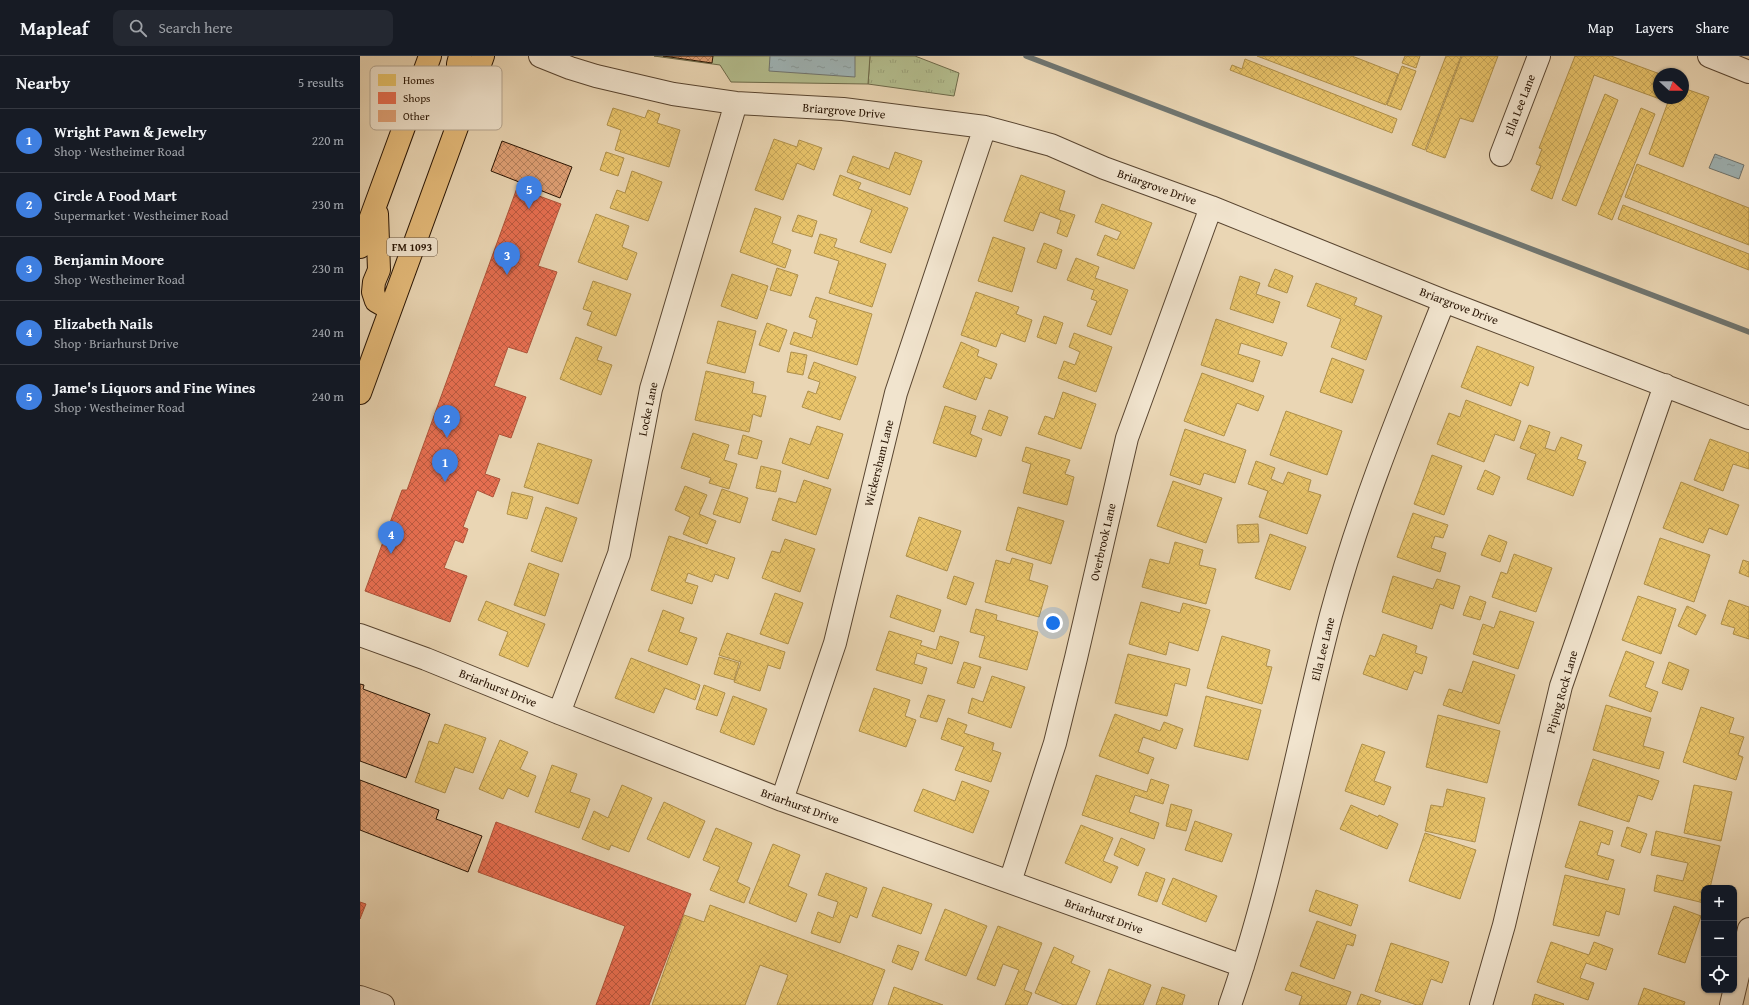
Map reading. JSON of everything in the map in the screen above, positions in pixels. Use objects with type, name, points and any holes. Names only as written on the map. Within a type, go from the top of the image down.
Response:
[{"type":"main road","points":[[426,66],[430,56]]},
{"type":"main road","points":[[458,66],[460,56]]},
{"type":"main road","name":"FM 1093","points":[[479,66],[483,56]]},
{"type":"main road","points":[[360,247],[403,130]]},
{"type":"main road","name":"FM 1093","points":[[360,393],[455,130]]},
{"type":"main road","points":[[377,202],[379,270],[374,282],[373,292],[376,301],[390,309]]},
{"type":"street","name":"Briargrove Drive","points":[[540,56],[570,68],[673,94],[736,103],[843,110],[985,127],[1051,146],[1104,168],[1211,207],[1444,301],[1749,418]]},
{"type":"street","name":"Ella Lee Lane","points":[[1501,155],[1539,56]]},
{"type":"street","points":[[1709,56],[1749,72]]},
{"type":"street","name":"Locke Lane","points":[[559,714],[619,554],[651,390],[736,103]]},
{"type":"street","name":"Wickersham Lane","points":[[782,800],[835,643],[896,393],[985,127]]},
{"type":"street","name":"Overbrook Lane","points":[[1010,882],[1055,743],[1127,438],[1211,207]]},
{"type":"street","name":"Ella Lee Lane","points":[[1230,1005],[1244,966],[1334,606],[1366,502],[1444,301]]},
{"type":"street","name":"Piping Rock Lane","points":[[1481,1005],[1504,925],[1561,686],[1665,385]]},
{"type":"street","name":"Briarhurst Drive","points":[[360,635],[426,659],[559,714],[782,800],[1244,966]]},
{"type":"street","points":[[1730,1005],[1749,930]]},
{"type":"street","points":[[360,997],[383,1005]]},
{"type":"green space","points":[[654,56],[870,56],[868,84],[731,82],[720,65]]},
{"type":"green space","points":[[870,56],[915,56],[959,73],[954,96],[868,84]]},
{"type":"water","points":[[770,56],[855,56],[855,77],[769,71]]},
{"type":"water","points":[[1715,154],[1744,165],[1739,179],[1709,168]]},
{"type":"building: Homes","points":[[1257,56],[1352,56],[1398,74],[1386,105]]},
{"type":"building: Homes","points":[[1405,56],[1420,56],[1416,68],[1402,63]]},
{"type":"building: Homes","points":[[1446,56],[1461,56],[1425,150],[1412,145]]},
{"type":"building: Homes","points":[[1462,56],[1498,56],[1473,122],[1460,118],[1445,158],[1426,151]]},
{"type":"building: Homes","points":[[1575,56],[1611,56],[1653,71],[1653,97],[1594,75],[1552,199],[1531,190],[1541,166],[1536,164],[1542,149],[1539,148]]},
{"type":"building: Homes","points":[[1245,59],[1397,119],[1392,133],[1230,70],[1232,65],[1242,69]]},
{"type":"building: Homes","points":[[1402,66],[1416,71],[1401,110],[1387,105]]},
{"type":"building: Homes","points":[[1689,90],[1709,97],[1683,167],[1649,154],[1667,104],[1689,104]]},
{"type":"building: Homes","points":[[1605,94],[1618,100],[1576,206],[1562,200]]},
{"type":"building: Homes","points":[[613,108],[645,118],[648,110],[660,114],[657,123],[680,130],[669,167],[615,150],[621,130],[607,125]]},
{"type":"building: Homes","points":[[1641,108],[1655,114],[1612,220],[1598,214]]},
{"type":"building: Homes","points":[[774,139],[797,147],[799,140],[822,148],[814,170],[797,163],[783,200],[755,190]]},
{"type":"building: Homes","points":[[606,152],[624,158],[618,176],[600,170]]},
{"type":"building: Homes","points":[[895,152],[922,161],[910,195],[847,172],[853,156],[889,169]]},
{"type":"building: Homes","points":[[1637,164],[1749,208],[1749,245],[1625,197]]},
{"type":"building: Homes","points":[[632,171],[662,182],[648,221],[610,208],[617,190],[625,193]]},
{"type":"building: Homes","points":[[840,175],[861,183],[858,189],[908,208],[891,253],[860,242],[872,210],[833,195]]},
{"type":"building: Homes","points":[[1021,175],[1065,191],[1059,210],[1075,215],[1067,237],[1057,233],[1061,220],[1040,212],[1033,231],[1004,221]]},
{"type":"building: Homes","points":[[1102,204],[1152,223],[1134,269],[1097,255],[1105,235],[1117,240],[1121,232],[1095,222]]},
{"type":"building: Homes","points":[[1623,205],[1749,254],[1749,270],[1618,219]]},
{"type":"building: Homes","points":[[755,208],[781,217],[772,243],[791,250],[785,268],[740,252]]},
{"type":"building: Homes","points":[[596,214],[629,226],[622,247],[637,253],[627,280],[578,262]]},
{"type":"building: Homes","points":[[798,215],[817,221],[812,237],[792,231]]},
{"type":"building: Homes","points":[[820,234],[837,239],[834,247],[886,264],[872,307],[829,293],[839,261],[814,253]]},
{"type":"building: Homes","points":[[993,237],[1025,248],[1012,292],[978,281]]},
{"type":"building: Homes","points":[[1044,243],[1062,250],[1056,269],[1037,262]]},
{"type":"building: Homes","points":[[1076,258],[1099,267],[1095,278],[1128,290],[1111,335],[1087,326],[1097,301],[1091,299],[1094,290],[1067,280]]},
{"type":"building: Homes","points":[[777,268],[798,275],[791,296],[770,290]]},
{"type":"building: Homes","points":[[1275,269],[1293,276],[1287,293],[1268,286]]},
{"type":"building: Homes","points":[[732,274],[768,286],[757,319],[721,306]]},
{"type":"building: Homes","points":[[1240,276],[1260,283],[1256,294],[1280,302],[1273,323],[1230,309]]},
{"type":"building: Homes","points":[[593,281],[631,294],[616,336],[587,325],[592,312],[583,309]]},
{"type":"building: Homes","points":[[1316,283],[1357,298],[1354,305],[1382,316],[1366,360],[1331,347],[1341,319],[1307,306]]},
{"type":"building: Homes","points":[[976,292],[1019,307],[1016,314],[1032,320],[1025,342],[1001,333],[996,347],[961,335]]},
{"type":"building: Homes","points":[[816,297],[872,314],[857,365],[790,344],[794,332],[812,338],[817,320],[809,317]]},
{"type":"building: Homes","points":[[1044,316],[1063,323],[1056,344],[1037,337]]},
{"type":"building: Homes","points":[[1216,319],[1287,343],[1282,356],[1241,343],[1238,354],[1260,361],[1253,382],[1201,365]]},
{"type":"building: Homes","points":[[718,321],[756,331],[745,373],[707,363]]},
{"type":"building: Homes","points":[[767,323],[787,330],[779,352],[759,345]]},
{"type":"building: Homes","points":[[1074,333],[1112,347],[1096,392],[1058,378],[1064,361],[1075,365],[1080,352],[1069,347]]},
{"type":"building: Homes","points":[[576,337],[602,347],[597,360],[612,365],[601,395],[560,379]]},
{"type":"building: Homes","points":[[961,342],[979,350],[977,356],[997,364],[991,379],[985,377],[976,400],[943,387]]},
{"type":"building: Homes","points":[[1477,346],[1534,367],[1528,386],[1520,382],[1511,406],[1461,387]]},
{"type":"building: Homes","points":[[791,352],[807,355],[803,375],[787,372]]},
{"type":"building: Homes","points":[[1332,358],[1364,370],[1352,403],[1320,392]]},
{"type":"building: Homes","points":[[814,362],[856,377],[840,420],[802,407],[808,391],[816,394],[820,382],[808,378]]},
{"type":"building: Homes","points":[[706,371],[754,382],[752,393],[766,396],[761,417],[753,414],[749,432],[695,420]]},
{"type":"building: Homes","points":[[1202,373],[1264,396],[1258,411],[1237,403],[1224,436],[1184,421]]},
{"type":"building: Homes","points":[[1063,392],[1096,404],[1081,449],[1038,434],[1045,416],[1054,419]]},
{"type":"building: Homes","points":[[1466,400],[1521,421],[1514,441],[1495,434],[1484,462],[1437,444],[1449,413],[1460,417]]},
{"type":"building: Homes","points":[[945,406],[976,416],[970,434],[982,439],[976,457],[933,443]]},
{"type":"building: Homes","points":[[989,410],[1008,417],[1001,436],[982,429]]},
{"type":"building: Homes","points":[[1286,411],[1342,431],[1327,475],[1270,455]]},
{"type":"building: Homes","points":[[1529,425],[1550,432],[1545,448],[1555,451],[1561,437],[1582,445],[1577,459],[1586,462],[1573,496],[1527,479],[1536,454],[1520,448]]},
{"type":"building: Homes","points":[[817,426],[843,434],[828,479],[782,463],[790,438],[810,445]]},
{"type":"building: Homes","points":[[1185,429],[1246,450],[1235,483],[1204,473],[1200,485],[1170,475]]},
{"type":"building: Homes","points":[[693,433],[729,445],[724,460],[737,464],[729,489],[709,483],[711,478],[681,468]]},
{"type":"building: Homes","points":[[743,435],[762,441],[757,459],[738,454]]},
{"type":"building: Homes","points":[[1710,439],[1749,453],[1749,469],[1733,464],[1723,491],[1694,480]]},
{"type":"building: Homes","points":[[538,443],[592,460],[578,504],[524,487]]},
{"type":"building: Homes","points":[[1026,447],[1070,460],[1065,474],[1074,477],[1067,505],[1023,493],[1031,464],[1022,461]]},
{"type":"building: Homes","points":[[1432,455],[1462,466],[1444,515],[1414,504]]},
{"type":"building: Homes","points":[[1256,461],[1275,468],[1271,479],[1283,484],[1288,472],[1311,480],[1308,491],[1321,495],[1307,534],[1259,517],[1268,491],[1248,484]]},
{"type":"building: Homes","points":[[761,466],[781,471],[776,492],[756,488]]},
{"type":"building: Homes","points":[[1485,470],[1500,477],[1493,495],[1477,489]]},
{"type":"building: Homes","points":[[804,480],[831,489],[816,535],[772,520],[779,498],[796,503]]},
{"type":"building: Homes","points":[[1173,481],[1222,498],[1206,543],[1157,526]]},
{"type":"building: Homes","points":[[1681,482],[1739,505],[1727,535],[1709,528],[1703,543],[1663,528]]},
{"type":"building: Homes","points":[[685,486],[707,495],[699,514],[716,521],[707,544],[683,534],[690,517],[675,510]]},
{"type":"building: Homes","points":[[722,489],[748,498],[740,523],[713,514]]},
{"type":"building: Homes","points":[[512,492],[533,497],[527,519],[507,514]]},
{"type":"building: Homes","points":[[546,507],[577,518],[562,562],[531,551]]},
{"type":"building: Homes","points":[[1018,507],[1064,521],[1051,564],[1006,550]]},
{"type":"building: Homes","points":[[1413,513],[1448,525],[1443,538],[1435,536],[1431,548],[1446,553],[1440,572],[1397,557]]},
{"type":"building: Homes","points":[[919,517],[961,531],[947,571],[906,556]]},
{"type":"building: Homes","points":[[1258,524],[1259,542],[1238,543],[1237,525]]},
{"type":"building: Homes","points":[[1270,534],[1306,547],[1290,590],[1255,578]]},
{"type":"building: Homes","points":[[1489,535],[1507,542],[1500,562],[1481,555]]},
{"type":"building: Homes","points":[[669,536],[735,558],[728,579],[715,574],[712,582],[688,573],[685,582],[698,586],[692,604],[651,590]]},
{"type":"building: Homes","points":[[1660,538],[1710,555],[1694,602],[1644,584]]},
{"type":"building: Homes","points":[[785,539],[815,549],[800,592],[762,578],[772,551],[780,553]]},
{"type":"building: Homes","points":[[1175,542],[1203,550],[1199,565],[1216,569],[1206,604],[1142,587],[1150,559],[1169,564]]},
{"type":"building: Homes","points":[[1514,554],[1552,568],[1536,612],[1492,597],[1501,572],[1507,574]]},
{"type":"building: Homes","points":[[1012,558],[1033,564],[1029,580],[1048,586],[1039,617],[985,602],[996,560],[1010,564]]},
{"type":"building: Homes","points":[[1743,560],[1749,562],[1749,577],[1739,573]]},
{"type":"building: Homes","points":[[529,563],[559,574],[545,616],[514,605]]},
{"type":"building: Homes","points":[[954,576],[974,583],[966,605],[947,598]]},
{"type":"building: Homes","points":[[1393,576],[1433,589],[1437,579],[1460,586],[1453,609],[1440,604],[1432,629],[1382,612]]},
{"type":"building: Homes","points":[[775,593],[803,603],[788,644],[760,634]]},
{"type":"building: Homes","points":[[897,595],[941,610],[934,632],[890,617]]},
{"type":"building: Homes","points":[[1470,596],[1486,602],[1480,620],[1463,615]]},
{"type":"building: Homes","points":[[1638,596],[1676,609],[1661,654],[1622,640]]},
{"type":"building: Homes","points":[[1729,600],[1749,607],[1749,639],[1733,634],[1735,628],[1721,624]]},
{"type":"building: Homes","points":[[486,601],[545,624],[528,667],[499,655],[508,632],[478,620]]},
{"type":"building: Homes","points":[[1141,602],[1180,613],[1183,603],[1210,610],[1198,651],[1169,642],[1166,655],[1129,644]]},
{"type":"building: Homes","points":[[1687,606],[1706,615],[1696,635],[1678,626]]},
{"type":"building: Homes","points":[[976,609],[997,615],[996,620],[1038,632],[1027,670],[979,657],[985,636],[970,632]]},
{"type":"building: Homes","points":[[663,610],[684,618],[679,632],[697,638],[687,665],[648,651]]},
{"type":"building: Homes","points":[[1500,611],[1534,622],[1518,669],[1473,654],[1483,624],[1494,628]]},
{"type":"building: Homes","points":[[889,631],[922,641],[920,645],[936,650],[940,636],[959,642],[952,664],[917,653],[914,664],[927,668],[922,684],[876,670]]},
{"type":"building: Homes","points":[[727,633],[785,652],[780,669],[768,665],[760,691],[734,682],[741,662],[719,655]]},
{"type":"building: Homes","points":[[1383,634],[1417,646],[1415,653],[1427,657],[1422,674],[1414,671],[1407,690],[1363,674],[1370,655],[1375,657]]},
{"type":"building: Homes","points":[[1222,636],[1270,650],[1266,666],[1272,667],[1262,704],[1207,688]]},
{"type":"building: Homes","points":[[1626,651],[1654,662],[1645,687],[1658,692],[1651,712],[1609,696]]},
{"type":"building: Homes","points":[[1128,654],[1190,669],[1186,686],[1175,683],[1167,716],[1115,703]]},
{"type":"building: Homes","points":[[719,657],[739,663],[734,680],[714,674]]},
{"type":"building: Homes","points":[[631,658],[700,685],[695,700],[665,688],[654,713],[615,698]]},
{"type":"building: Homes","points":[[1473,661],[1515,675],[1499,724],[1443,705],[1449,689],[1462,693]]},
{"type":"building: Homes","points":[[964,662],[981,667],[974,688],[957,683]]},
{"type":"building: Homes","points":[[1669,662],[1689,670],[1682,690],[1662,683]]},
{"type":"building: Homes","points":[[992,676],[1025,687],[1011,728],[968,713],[972,698],[983,702]]},
{"type":"building: Homes","points":[[704,685],[725,693],[717,716],[696,709]]},
{"type":"building: Homes","points":[[874,688],[910,700],[905,716],[916,720],[906,747],[859,731]]},
{"type":"building: Homes","points":[[928,695],[945,700],[937,722],[920,717]]},
{"type":"building: Homes","points":[[733,696],[767,709],[754,745],[720,732]]},
{"type":"building: Homes","points":[[1206,696],[1261,710],[1248,760],[1194,746]]},
{"type":"building: Homes","points":[[1606,705],[1651,718],[1643,746],[1664,752],[1659,769],[1593,750]]},
{"type":"building: Homes","points":[[1701,707],[1734,718],[1729,733],[1744,737],[1738,755],[1743,757],[1736,780],[1683,762]]},
{"type":"building: Homes","points":[[1115,714],[1160,731],[1164,722],[1183,729],[1176,749],[1143,737],[1138,752],[1154,758],[1148,774],[1099,756]]},
{"type":"building: Homes","points":[[1438,715],[1500,731],[1487,783],[1426,767]]},
{"type":"building: Homes","points":[[948,718],[967,725],[964,733],[994,743],[992,750],[1001,753],[991,782],[955,770],[964,747],[941,739]]},
{"type":"building: Homes","points":[[445,724],[486,738],[473,773],[455,767],[445,793],[415,782],[429,741],[438,744]]},
{"type":"building: Homes","points":[[500,740],[528,752],[520,769],[536,776],[528,797],[508,788],[503,799],[479,789]]},
{"type":"building: Homes","points":[[1362,744],[1385,752],[1374,781],[1391,787],[1384,805],[1345,791]]},
{"type":"building: Homes","points":[[1593,759],[1659,781],[1652,800],[1638,795],[1629,822],[1578,805]]},
{"type":"building: Homes","points":[[552,765],[577,774],[570,792],[590,799],[579,828],[535,812]]},
{"type":"building: Homes","points":[[1096,775],[1147,792],[1151,779],[1169,785],[1163,804],[1135,795],[1129,812],[1159,823],[1154,839],[1082,815]]},
{"type":"building: Homes","points":[[962,781],[989,791],[973,833],[914,811],[923,789],[955,801]]},
{"type":"building: Homes","points":[[622,785],[652,798],[629,852],[611,845],[609,850],[582,839],[594,811],[608,818]]},
{"type":"building: Homes","points":[[1694,785],[1732,792],[1721,841],[1684,833]]},
{"type":"building: Homes","points":[[1447,789],[1485,798],[1475,842],[1425,831],[1431,805],[1443,807]]},
{"type":"building: Homes","points":[[664,802],[705,821],[689,858],[647,839]]},
{"type":"building: Homes","points":[[1171,804],[1192,810],[1186,831],[1166,826]]},
{"type":"building: Homes","points":[[1351,805],[1378,817],[1379,815],[1398,824],[1387,849],[1340,829]]},
{"type":"building: Homes","points":[[1195,821],[1232,834],[1222,862],[1185,850]]},
{"type":"building: Homes","points":[[1580,821],[1613,831],[1609,845],[1601,842],[1597,855],[1614,860],[1608,880],[1565,867]]},
{"type":"building: Homes","points":[[1081,825],[1113,838],[1103,861],[1118,867],[1111,883],[1065,863]]},
{"type":"building: Homes","points":[[1627,827],[1647,834],[1640,853],[1621,846]]},
{"type":"building: Homes","points":[[716,828],[752,843],[737,882],[750,888],[744,903],[710,890],[720,867],[703,860]]},
{"type":"building: Homes","points":[[1656,831],[1720,846],[1711,885],[1701,885],[1701,902],[1654,891],[1657,875],[1683,881],[1688,863],[1651,855]]},
{"type":"building: Homes","points":[[1425,833],[1476,850],[1460,899],[1409,881]]},
{"type":"building: Homes","points":[[1121,838],[1145,849],[1138,866],[1114,855]]},
{"type":"building: Homes","points":[[773,844],[800,855],[788,886],[807,894],[796,922],[749,903]]},
{"type":"building: Homes","points":[[1146,872],[1165,879],[1157,902],[1138,895]]},
{"type":"building: Homes","points":[[826,873],[867,888],[857,918],[850,915],[840,943],[811,933],[818,912],[833,918],[838,902],[818,895]]},
{"type":"building: Homes","points":[[1565,875],[1625,889],[1619,915],[1606,911],[1599,936],[1553,925]]},
{"type":"building: Homes","points":[[1173,878],[1217,896],[1206,922],[1162,904]]},
{"type":"building: Homes","points":[[883,887],[932,904],[921,934],[872,916]]},
{"type":"building: Homes","points":[[1316,890],[1358,905],[1351,926],[1309,911]]},
{"type":"building: Homes","points":[[710,905],[885,970],[872,1005],[777,1005],[788,975],[760,965],[745,1005],[652,1005],[684,915],[704,922]]},
{"type":"building: Homes","points":[[1674,906],[1701,916],[1685,963],[1658,954]]},
{"type":"building: Homes","points":[[945,909],[987,926],[966,976],[925,960]]},
{"type":"building: Homes","points":[[1317,921],[1356,935],[1353,946],[1347,944],[1334,979],[1300,966]]},
{"type":"building: Homes","points":[[998,926],[1042,943],[1024,990],[1032,993],[1027,1005],[1005,1005],[1019,970],[1003,964],[995,986],[977,979]]},
{"type":"building: Homes","points":[[1551,942],[1589,955],[1594,942],[1613,949],[1606,970],[1586,963],[1580,978],[1594,983],[1588,1000],[1537,982]]},
{"type":"building: Homes","points":[[1391,943],[1449,962],[1442,983],[1431,979],[1422,1005],[1417,1005],[1375,991]]},
{"type":"building: Homes","points":[[898,945],[919,952],[912,970],[892,962]]},
{"type":"building: Homes","points":[[1054,947],[1074,956],[1071,963],[1090,971],[1076,1005],[1064,1005],[1035,993]]},
{"type":"building: Homes","points":[[1109,969],[1151,985],[1143,1005],[1096,1005]]},
{"type":"building: Homes","points":[[1292,972],[1351,992],[1346,1005],[1299,1005],[1302,996],[1285,990]]},
{"type":"building: Homes","points":[[894,987],[943,1005],[888,1005]]},
{"type":"building: Homes","points":[[1162,987],[1185,995],[1182,1005],[1156,1005]]},
{"type":"building: Homes","points":[[1644,988],[1685,1002],[1684,1005],[1638,1005]]},
{"type":"building: Homes","points":[[1361,994],[1381,1001],[1379,1005],[1357,1005]]},
{"type":"building: Homes","points":[[1535,994],[1564,1004],[1532,1005]]},
{"type":"building: Shops","points":[[517,188],[561,204],[538,266],[557,272],[527,353],[508,347],[494,386],[526,397],[511,438],[499,434],[485,474],[500,479],[493,497],[477,490],[463,527],[468,529],[463,543],[455,540],[444,568],[467,576],[450,622],[365,591],[402,490],[407,490]]},
{"type":"building: Shops","points":[[496,822],[691,894],[649,1005],[596,1005],[625,926],[478,872]]},
{"type":"building: Shops","points":[[360,902],[366,904],[360,919]]},
{"type":"building: Other","points":[[663,56],[713,56],[712,63]]},
{"type":"building: Other","points":[[502,141],[572,167],[560,198],[491,171]]},
{"type":"building: Other","points":[[360,684],[364,685],[363,689],[430,714],[406,778],[360,761]]},
{"type":"building: Other","points":[[360,780],[439,810],[436,819],[482,836],[468,872],[360,830]]},
{"type":"waterway","points":[[1026,56],[1749,332]]},
{"type":"place","name":"Jame's Liquors and Fine Wines","points":[[529,209]]},
{"type":"place","name":"Benjamin Moore","points":[[507,275]]},
{"type":"place","name":"Circle A Food Mart","points":[[447,438]]},
{"type":"place","name":"Wright Pawn & Jewelry","points":[[445,482]]},
{"type":"place","name":"Elizabeth Nails","points":[[391,554]]}]
